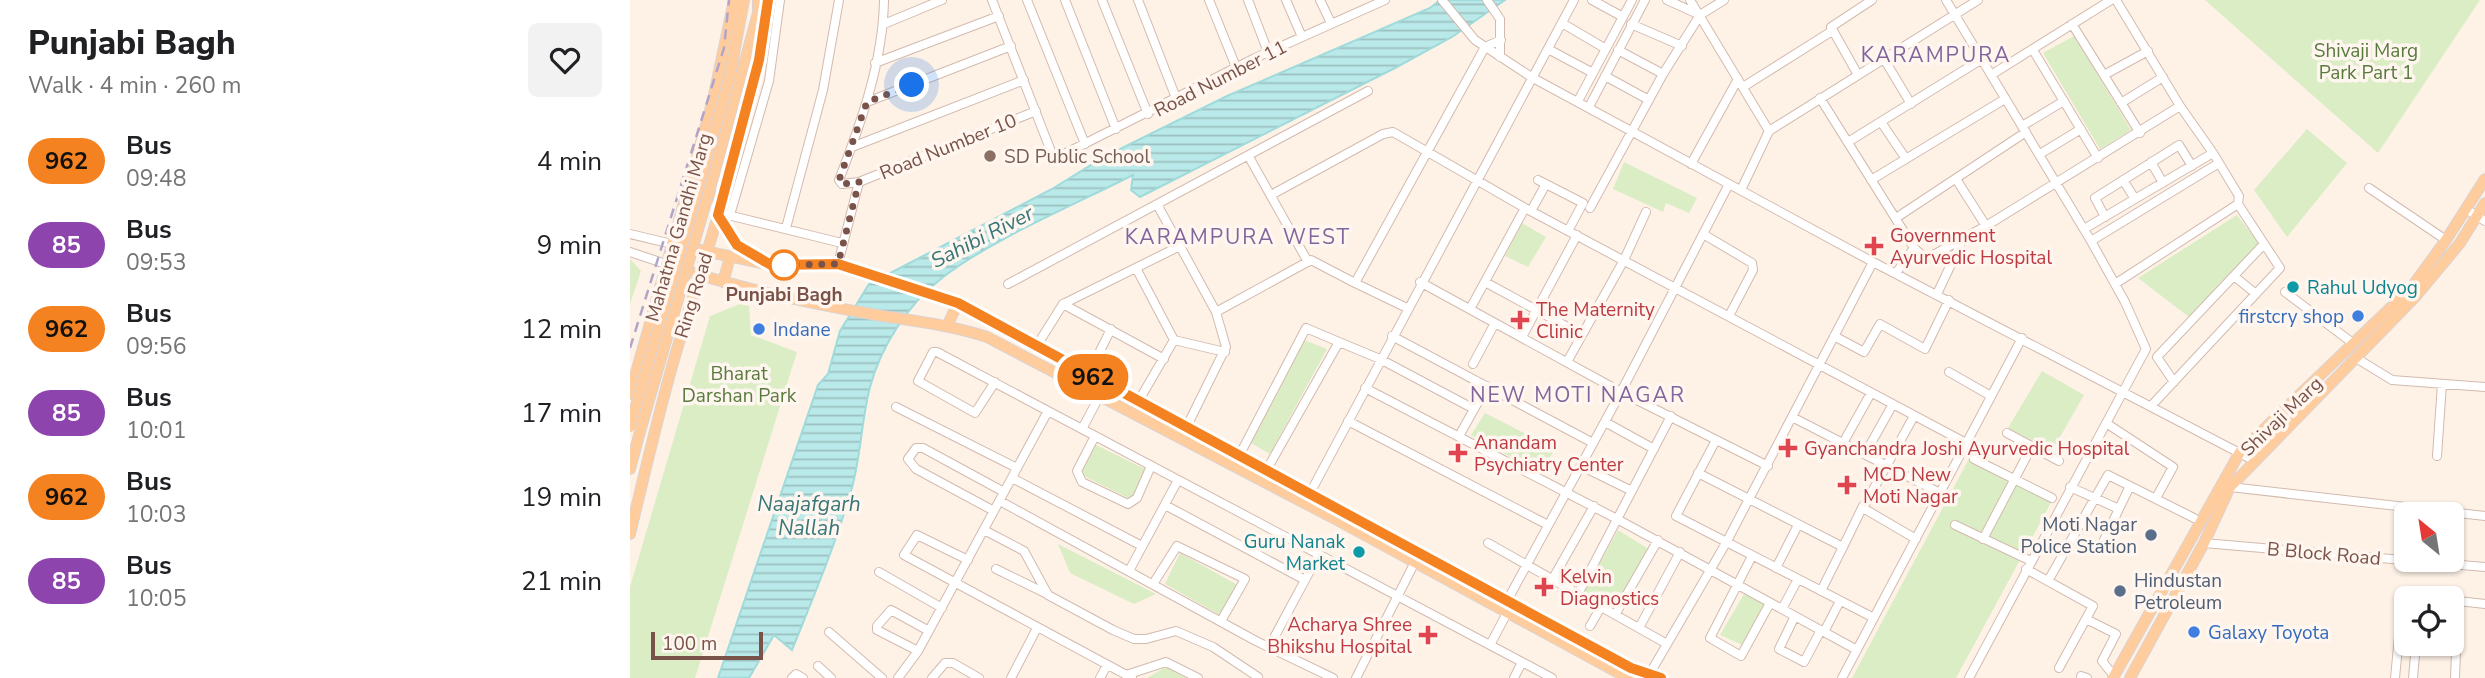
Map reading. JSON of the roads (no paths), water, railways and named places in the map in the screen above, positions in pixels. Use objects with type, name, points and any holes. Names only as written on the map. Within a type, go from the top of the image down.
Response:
[{"type":"main road","name":"Mahatma Gandhi Marg","points":[[630,394],[671,266],[672,244],[713,100],[734,0]]},
{"type":"main road","points":[[758,0],[759,60]]},
{"type":"main road","name":"Ring Road","points":[[630,534],[676,351],[718,214],[759,60],[768,0]]},
{"type":"main road","points":[[630,427],[729,79],[743,5]]},
{"type":"main road","points":[[630,469],[758,13]]},
{"type":"main road","points":[[692,177],[700,191],[710,197],[720,195],[725,188]]},
{"type":"main road","name":"Shivaji Marg","points":[[2113,677],[2241,452],[2411,288],[2485,180]]},
{"type":"main road","name":"Shivaji Marg","points":[[2130,678],[2204,543],[2230,487],[2253,460],[2416,296],[2481,218],[2485,202]]},
{"type":"main road","points":[[718,214],[737,245],[771,265]]},
{"type":"main road","points":[[672,244],[771,265],[838,264],[873,273],[958,303],[1631,668],[1661,678]]},
{"type":"main road","points":[[723,282],[730,257]]},
{"type":"main road","points":[[671,266],[723,282],[853,311],[915,322],[948,324],[987,337],[1415,562],[1628,678]]},
{"type":"main road","points":[[948,324],[958,303]]},
{"type":"main road","points":[[642,355],[652,341],[660,336],[674,341],[676,351]]},
{"type":"main road","points":[[2136,678],[2137,664]]},
{"type":"street","points":[[730,215],[768,81],[780,23],[780,0]]},
{"type":"street","points":[[786,228],[823,90],[839,0]]},
{"type":"street","points":[[838,264],[859,182],[842,184],[839,180],[867,102],[884,24],[884,0]]},
{"type":"street","points":[[884,24],[942,0]]},
{"type":"street","points":[[992,0],[1036,111]]},
{"type":"street","points":[[1027,0],[1085,144]]},
{"type":"street","points":[[1065,0],[1116,129]]},
{"type":"street","points":[[1102,0],[1148,114]]},
{"type":"street","points":[[1138,0],[1176,98]]},
{"type":"street","points":[[1209,0],[1236,67]]},
{"type":"street","points":[[1248,0],[1268,52]]},
{"type":"street","points":[[1286,0],[1302,37]]},
{"type":"street","points":[[1321,0],[1331,23]]},
{"type":"street","points":[[1357,0],[1362,11]]},
{"type":"street","name":"Road Number 11","points":[[1036,111],[1055,157],[1148,114],[1236,67],[1385,0]]},
{"type":"street","points":[[1443,0],[1475,40],[1533,78],[1873,262],[2152,405],[2253,460]]},
{"type":"street","points":[[1487,0],[1500,19],[1500,57]]},
{"type":"street","points":[[1309,495],[1406,308],[1574,0]]},
{"type":"street","points":[[1592,0],[1623,17]]},
{"type":"street","points":[[1578,101],[1632,0]]},
{"type":"street","points":[[1589,107],[1645,0]]},
{"type":"street","points":[[1667,0],[1700,15]]},
{"type":"street","points":[[1690,0],[1769,131]]},
{"type":"street","points":[[1590,208],[1663,74],[1700,15],[1724,0]]},
{"type":"street","points":[[1858,75],[1832,31],[1832,25],[1872,0]]},
{"type":"street","points":[[1945,0],[2084,229],[2146,344],[2145,354],[2070,487],[1969,678]]},
{"type":"street","points":[[1741,190],[1769,131],[1978,0]]},
{"type":"street","points":[[1991,75],[2113,0],[2213,153],[2239,196],[2238,204],[2280,268],[2152,405]]},
{"type":"street","points":[[875,63],[999,16]]},
{"type":"street","points":[[1562,23],[1606,49]]},
{"type":"street","points":[[1631,24],[1682,46]]},
{"type":"street","points":[[2072,24],[2140,133]]},
{"type":"street","points":[[1691,164],[1741,83],[1832,31]]},
{"type":"street","points":[[1355,283],[1485,47],[1501,40]]},
{"type":"street","points":[[867,102],[1011,46]]},
{"type":"street","points":[[1548,49],[1593,73]]},
{"type":"street","points":[[1618,50],[1663,74]]},
{"type":"street","points":[[2033,50],[2098,158]]},
{"type":"street","points":[[2104,75],[2148,51]]},
{"type":"street","points":[[1884,59],[1911,104]]},
{"type":"street","points":[[1848,142],[1982,59]]},
{"type":"street","points":[[1605,76],[1649,100]]},
{"type":"street","points":[[2121,103],[2163,77]]},
{"type":"street","points":[[852,147],[1024,80]]},
{"type":"street","points":[[1008,285],[1368,91]]},
{"type":"street","points":[[1820,98],[1914,248],[1926,259],[1986,226],[2180,106]]},
{"type":"street","points":[[1871,180],[2005,99]]},
{"type":"street","points":[[1896,218],[1956,179],[2064,101]]},
{"type":"street","name":"Road Number 10","points":[[859,182],[1036,111]]},
{"type":"street","points":[[1881,121],[1906,159]]},
{"type":"street","points":[[2039,154],[2081,129]]},
{"type":"street","points":[[1271,195],[1388,132],[1393,132],[1528,210],[1966,443]]},
{"type":"street","points":[[2105,217],[2095,198],[2179,145],[2192,166]]},
{"type":"street","points":[[2084,229],[2213,153]]},
{"type":"street","points":[[1249,157],[1308,262]]},
{"type":"street","points":[[2151,163],[2163,183]]},
{"type":"street","points":[[2091,241],[2219,163]]},
{"type":"street","points":[[1956,179],[1986,226]]},
{"type":"street","points":[[2123,180],[2135,199]]},
{"type":"street","points":[[1470,309],[1542,182],[1583,203],[1573,233],[1522,337]]},
{"type":"street","points":[[1507,601],[1621,392],[1729,184]]},
{"type":"street","points":[[2369,188],[2446,240]]},
{"type":"street","points":[[2115,284],[2238,204]]},
{"type":"street","points":[[1158,206],[1216,312],[1225,352],[1186,428]]},
{"type":"street","points":[[2466,209],[2481,218]]},
{"type":"street","points":[[1567,362],[1624,260],[1646,212]]},
{"type":"street","points":[[718,214],[842,243]]},
{"type":"street","points":[[630,234],[672,244]]},
{"type":"street","points":[[1703,234],[1752,263],[1753,270],[1729,316]]},
{"type":"street","points":[[1937,294],[1963,239]]},
{"type":"street","points":[[2174,382],[2157,357],[2264,244]]},
{"type":"street","points":[[1036,347],[1063,304],[1180,246]]},
{"type":"street","points":[[1896,273],[1914,248]]},
{"type":"street","points":[[630,252],[671,266]]},
{"type":"street","points":[[1216,312],[1311,260],[1406,308]]},
{"type":"street","points":[[1649,675],[1768,466],[1873,262]]},
{"type":"street","points":[[1136,268],[1174,340],[1225,352]]},
{"type":"street","points":[[2234,276],[2256,294]]},
{"type":"street","points":[[1420,282],[1621,392],[1768,466]]},
{"type":"street","points":[[1485,282],[1582,335]]},
{"type":"street","points":[[2285,292],[2354,344]]},
{"type":"street","points":[[1834,335],[1864,352],[1880,324],[1925,349],[1949,300]]},
{"type":"street","points":[[1063,304],[1164,359]]},
{"type":"street","points":[[1473,364],[1495,323]]},
{"type":"street","points":[[1239,456],[1306,328],[1380,359],[1474,409]]},
{"type":"street","points":[[1088,375],[1111,329]]},
{"type":"street","points":[[1392,336],[1593,443]]},
{"type":"street","points":[[1842,678],[2022,338]]},
{"type":"street","points":[[1138,402],[1174,340]]},
{"type":"street","points":[[1266,471],[1339,342]]},
{"type":"street","points":[[995,382],[975,413],[918,381],[933,352],[937,352],[995,382],[1178,481],[1552,678]]},
{"type":"street","points":[[2356,358],[2392,380],[2485,387]]},
{"type":"street","points":[[1949,372],[1991,396]]},
{"type":"street","points":[[2437,456],[2442,384]]},
{"type":"street","points":[[1459,436],[1487,386]]},
{"type":"street","points":[[1365,388],[1658,540],[1857,650]]},
{"type":"street","points":[[1843,443],[1871,393]]},
{"type":"street","points":[[1082,429],[1099,397]]},
{"type":"street","points":[[1866,454],[1893,404]]},
{"type":"street","points":[[896,407],[1017,468]]},
{"type":"street","points":[[898,678],[918,652],[1048,411]]},
{"type":"street","points":[[1578,594],[1671,416]]},
{"type":"street","points":[[1821,591],[1863,506],[1914,416]]},
{"type":"street","points":[[1792,417],[1940,493]]},
{"type":"street","points":[[1348,421],[1548,525]]},
{"type":"street","points":[[1605,422],[1654,449]]},
{"type":"street","points":[[2106,423],[2173,467],[2156,498]]},
{"type":"street","points":[[2007,433],[2059,461]]},
{"type":"street","points":[[1095,436],[1077,471],[1082,482],[1123,503],[1133,503],[1151,466]]},
{"type":"street","points":[[1716,440],[1676,516],[1874,618]]},
{"type":"street","points":[[1983,539],[2032,446]]},
{"type":"street","points":[[994,511],[916,469],[908,459],[916,448],[923,448],[1129,571],[1318,675],[1333,678]]},
{"type":"street","points":[[1974,459],[2052,498]]},
{"type":"street","points":[[1581,466],[1632,491]]},
{"type":"street","points":[[1698,474],[1843,547]]},
{"type":"street","points":[[2048,581],[2108,475],[2194,518]]},
{"type":"street","points":[[1012,478],[1142,546]]},
{"type":"street","points":[[1129,571],[1178,481]]},
{"type":"street","points":[[2104,540],[2130,486]]},
{"type":"street","points":[[2070,487],[2119,509]]},
{"type":"street","points":[[2230,487],[2485,516]]},
{"type":"street","points":[[1165,505],[1305,580]]},
{"type":"street","points":[[1552,580],[1594,506]]},
{"type":"street","points":[[1863,506],[1866,512],[1916,539]]},
{"type":"street","points":[[1776,568],[1798,525]]},
{"type":"street","points":[[1955,525],[2031,561]]},
{"type":"street","points":[[984,530],[1024,551],[1048,595]]},
{"type":"street","points":[[968,560],[917,535],[904,555],[1129,676],[1166,662],[1198,678]]},
{"type":"street","points":[[1615,615],[1658,540]]},
{"type":"street","points":[[1488,543],[1667,644]]},
{"type":"street","name":"B Block Road","points":[[2204,543],[2485,567]]},
{"type":"street","points":[[1153,584],[1177,546],[1245,579],[1221,621]]},
{"type":"street","points":[[1639,628],[1680,552]]},
{"type":"street","points":[[1269,647],[1319,554]]},
{"type":"street","points":[[1752,556],[1710,638],[1741,656],[1770,603]]},
{"type":"street","points":[[1356,678],[1415,562]]},
{"type":"street","points":[[996,569],[1134,639],[1146,639],[1176,631],[1213,647],[1259,678]]},
{"type":"street","points":[[2026,569],[2093,606],[2059,668]]},
{"type":"street","points":[[879,572],[942,608]]},
{"type":"street","points":[[1782,609],[1798,579]]},
{"type":"street","points":[[1795,616],[1779,649],[1804,662],[1840,601]]},
{"type":"street","points":[[2455,678],[2458,601],[2485,604]]},
{"type":"street","points":[[1590,626],[1601,607]]},
{"type":"street","points":[[918,652],[877,630],[877,626],[891,610],[929,631]]},
{"type":"street","points":[[1490,645],[1507,613]]},
{"type":"street","points":[[2086,619],[2116,634],[2102,661],[2113,677]]},
{"type":"street","points":[[1012,678],[1037,628]]},
{"type":"street","points":[[829,632],[882,678]]},
{"type":"street","points":[[2395,678],[2397,656]]},
{"type":"street","points":[[2413,678],[2415,656]]},
{"type":"street","points":[[1514,678],[1522,662]]},
{"type":"street","points":[[932,678],[945,663],[953,663],[979,678]]},
{"type":"street","points":[[1100,678],[1107,665]]},
{"type":"street","points":[[818,666],[831,678]]},
{"type":"street","points":[[792,678],[796,674],[803,678]]},
{"type":"water","name":"Naajafgarh Nallah","points":[[1440,0],[1505,0],[1452,37],[1395,68],[1140,197],[1131,190],[1133,175],[985,250],[930,288],[907,313],[881,356],[867,400],[851,491],[831,552],[792,650],[774,635],[749,678],[718,678],[818,385],[828,374],[840,331],[869,284],[1052,189],[1104,157],[1227,96],[1430,8]]},
{"type":"railway","points":[[630,348],[724,48],[729,0]]},
{"type":"place","name":"SD Public School","points":[[990,156]]},
{"type":"place","name":"Government Ayurvedic Hospital","points":[[1874,246]]},
{"type":"place","name":"Punjabi Bagh","points":[[784,265]]},
{"type":"place","name":"Rahul Udyog","points":[[2293,287]]},
{"type":"place","name":"firstcry shop","points":[[2358,316]]},
{"type":"place","name":"The Maternity Clinic","points":[[1520,320]]},
{"type":"place","name":"Indane","points":[[759,329]]},
{"type":"place","name":"Gyanchandra Joshi Ayurvedic Hospital","points":[[1788,448]]},
{"type":"place","name":"Anandam Psychiatry Center","points":[[1458,453]]},
{"type":"place","name":"MCD New Moti Nagar","points":[[1847,485]]},
{"type":"place","name":"Moti Nagar Police Station","points":[[2151,535]]},
{"type":"place","name":"Guru Nanak Market","points":[[1359,552]]},
{"type":"place","name":"Kelvin Diagnostics","points":[[1544,587]]},
{"type":"place","name":"Hindustan Petroleum","points":[[2120,591]]},
{"type":"place","name":"Galaxy Toyota","points":[[2194,632]]},
{"type":"place","name":"Acharya Shree Bhikshu Hospital","points":[[1428,635]]},
{"type":"district","name":"KARAMPURA","points":[[1936,55]]},
{"type":"district","name":"KARAMPURA WEST","points":[[1238,237]]},
{"type":"district","name":"NEW MOTI NAGAR","points":[[1578,395]]},
{"type":"park label","name":"Shivaji Marg Park Part 1","points":[[2366,61]]},
{"type":"park label","name":"Bharat Darshan Park","points":[[739,384]]},
{"type":"water label","name":"Sahibi River","points":[[982,237]]}]
